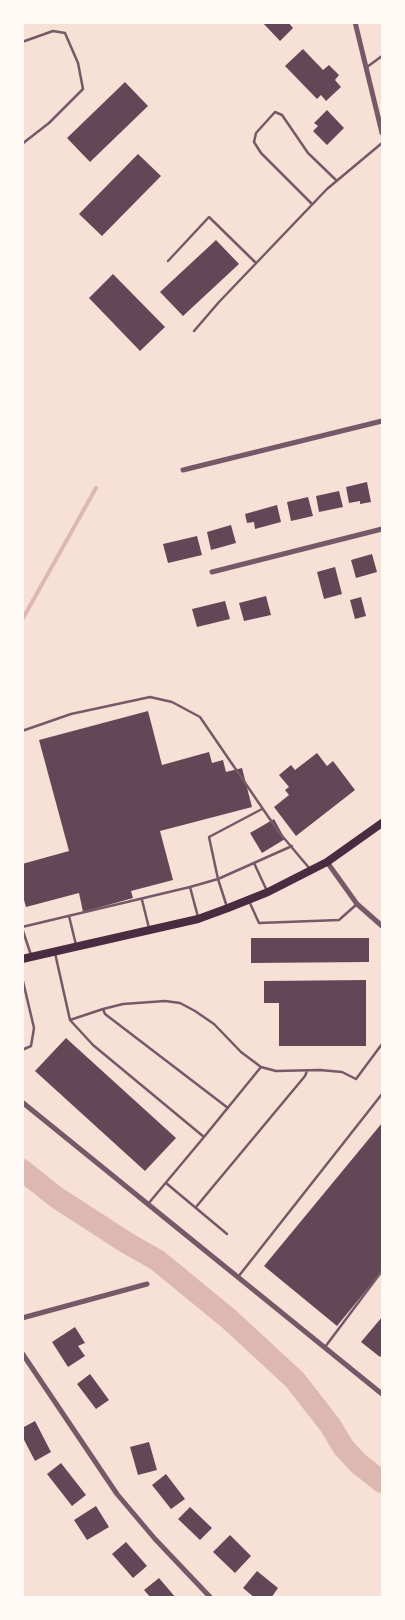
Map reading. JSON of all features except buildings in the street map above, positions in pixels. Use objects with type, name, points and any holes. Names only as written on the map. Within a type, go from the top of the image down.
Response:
[{"type":"main road","points":[[22,959],[150,930],[228,908],[268,892],[327,862],[382,823]]},
{"type":"street","points":[[355,22],[382,134]]},
{"type":"street","points":[[183,470],[382,421]]},
{"type":"street","points":[[212,572],[382,529]]},
{"type":"street","points":[[327,862],[356,904],[382,926]]},
{"type":"street","points":[[22,1102],[382,1394]]},
{"type":"street","points":[[22,1318],[147,1284]]},
{"type":"street","points":[[22,1353],[117,1494],[155,1539],[211,1598]]},
{"type":"lane","points":[[22,42],[53,31],[65,33],[78,63],[83,89],[49,123],[22,144]]},
{"type":"lane","points":[[366,68],[382,56]]},
{"type":"lane","points":[[312,204],[261,152],[254,142],[256,132],[275,112],[282,115],[308,153],[337,181]]},
{"type":"lane","points":[[194,331],[312,204],[382,143]]},
{"type":"lane","points":[[168,260],[208,217],[256,263]]},
{"type":"lane","points":[[22,731],[71,714],[150,697],[172,702],[200,717],[262,809],[311,870]]},
{"type":"lane","points":[[228,908],[218,879],[209,837],[262,809]]},
{"type":"lane","points":[[31,957],[22,928],[142,900],[218,879],[292,846]]},
{"type":"lane","points":[[254,863],[268,892]]},
{"type":"lane","points":[[190,887],[198,918]]},
{"type":"lane","points":[[142,900],[150,930]]},
{"type":"lane","points":[[248,900],[259,923],[339,920],[356,904]]},
{"type":"lane","points":[[69,916],[76,947]]},
{"type":"lane","points":[[54,952],[70,1020],[93,1045],[204,1137]]},
{"type":"lane","points":[[22,977],[34,1028],[31,1046],[22,1050]]},
{"type":"lane","points":[[22,998],[27,996]]},
{"type":"lane","points":[[70,1020],[123,1004],[147,1001],[180,1003],[214,1024],[241,1052],[260,1067],[276,1071],[342,1072],[356,1079],[382,1044]]},
{"type":"lane","points":[[103,1009],[105,1014],[228,1108]]},
{"type":"lane","points":[[148,1204],[260,1067]]},
{"type":"lane","points":[[196,1207],[305,1076],[307,1070]]},
{"type":"lane","points":[[238,1277],[382,1094]]},
{"type":"lane","points":[[166,1183],[228,1234]]},
{"type":"lane","points":[[325,1347],[382,1272]]},
{"type":"waterway","points":[[22,620],[96,488]]},
{"type":"waterway","points":[[22,1170],[56,1197],[157,1260],[229,1319],[295,1380],[330,1425],[344,1448],[359,1464],[382,1482]]}]
